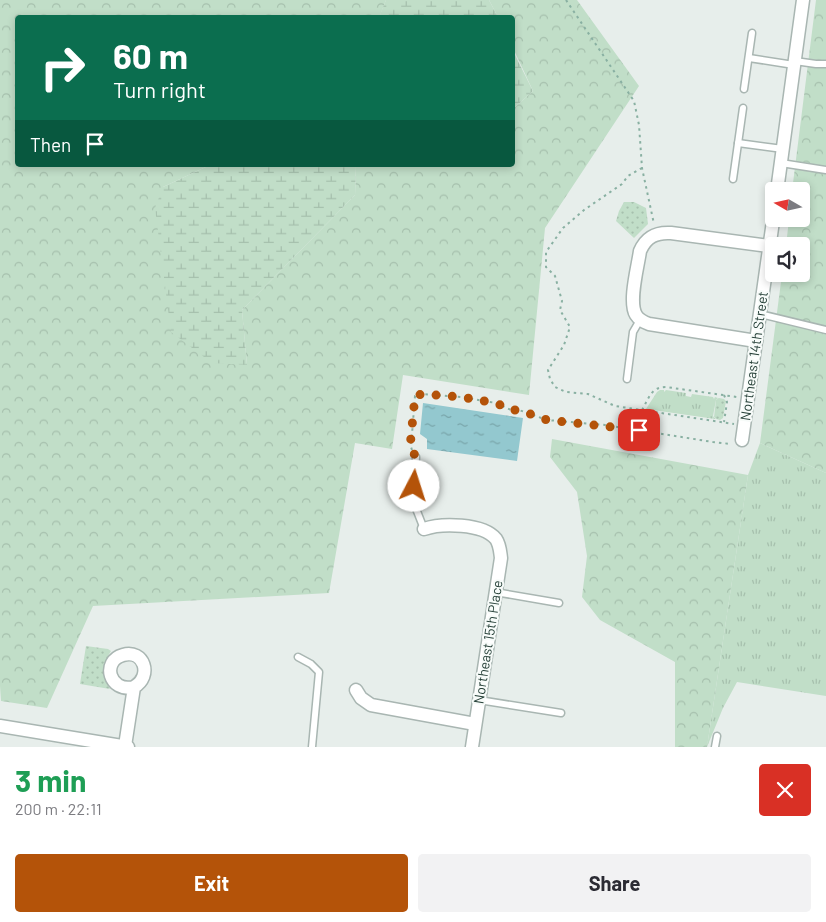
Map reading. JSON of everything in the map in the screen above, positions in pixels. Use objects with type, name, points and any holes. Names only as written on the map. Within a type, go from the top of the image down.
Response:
[{"type":"street","points":[[778,182],[803,0]]},
{"type":"street","points":[[756,341],[649,324],[640,320],[635,314],[632,304],[640,251],[644,243],[652,236],[660,233],[670,233],[765,245]]},
{"type":"street","name":"Northeast 14th Street","points":[[742,440],[765,276]]},
{"type":"street","name":"Northeast 15th Place","points":[[424,530],[445,524],[487,532],[495,539],[500,548],[501,558],[472,747]]},
{"type":"street","points":[[0,726],[127,747],[134,687]]},
{"type":"street","points":[[356,690],[361,698],[371,705],[475,724]]},
{"type":"lane","points":[[744,89],[752,33]]},
{"type":"lane","points":[[749,58],[826,64]]},
{"type":"lane","points":[[733,179],[743,108]]},
{"type":"lane","points":[[738,143],[783,149]]},
{"type":"lane","points":[[781,163],[826,170]]},
{"type":"lane","points":[[760,314],[826,330]]},
{"type":"lane","points":[[627,379],[633,332],[640,320]]},
{"type":"lane","points":[[416,457],[412,501],[424,530]]},
{"type":"lane","points":[[495,592],[559,602]]},
{"type":"lane","points":[[298,657],[311,664],[318,672],[312,747]]},
{"type":"lane","points":[[479,700],[561,712]]},
{"type":"lane","points":[[715,747],[717,736]]},
{"type":"path","points":[[566,0],[634,101],[639,125],[642,168],[654,226]]},
{"type":"path","points":[[642,168],[628,176],[622,184],[584,210],[563,228],[546,252],[546,267],[555,276],[562,301],[560,310],[570,327],[564,345],[548,370],[550,379],[555,386],[566,392],[588,394],[615,406],[738,424]]},
{"type":"path","points":[[642,410],[652,392],[658,387],[742,397]]},
{"type":"path","points":[[416,457],[410,447],[413,410],[415,396],[422,394],[461,397],[496,403],[511,410],[519,410],[547,420],[605,425],[713,442],[735,444],[736,439],[742,440]]},
{"type":"path","points":[[724,395],[727,402],[724,422]]},
{"type":"green space","points":[[0,0],[386,0],[380,15],[15,15],[15,167],[206,167],[163,187],[247,365],[242,310],[355,195],[356,167],[515,167],[515,107],[533,91],[515,52],[515,15],[497,15],[489,0],[577,0],[639,86],[545,228],[529,395],[403,375],[392,449],[355,443],[329,593],[93,606],[47,708],[1,701]]},
{"type":"green space","points":[[386,0],[489,0],[497,15],[380,15]]},
{"type":"green space","points":[[816,0],[826,0],[826,473],[760,443],[781,282],[810,282],[810,237],[787,237],[788,228],[810,228],[810,182],[793,182]]},
{"type":"green space","points":[[515,55],[533,91],[515,107]]},
{"type":"green space","points":[[206,167],[356,167],[355,195],[242,310],[247,365],[212,363],[171,332],[155,208],[163,187]]},
{"type":"green space","points":[[624,202],[634,202],[646,208],[648,224],[634,238],[616,221]]},
{"type":"green space","points":[[660,390],[664,390],[664,392],[666,390],[686,393],[686,396],[691,397],[692,394],[713,397],[714,399],[715,397],[718,398],[713,416],[715,419],[646,409]]},
{"type":"green space","points":[[719,398],[726,401],[723,418],[720,420],[714,417],[716,400]]},
{"type":"green space","points":[[552,439],[748,475],[707,747],[675,747],[675,662],[600,620],[582,597],[587,556],[577,492],[550,457]]},
{"type":"green space","points":[[760,443],[826,473],[826,696],[737,682],[723,708],[707,747],[748,475]]},
{"type":"green space","points":[[86,646],[111,651],[104,670],[104,675],[110,689],[80,684]]},
{"type":"water","points":[[423,403],[523,418],[517,461],[427,449],[427,439],[420,434]]},
{"type":"route","points":[[414,486],[416,457],[410,447],[413,410],[415,396],[422,394],[461,397],[496,403],[511,410],[527,412],[537,418],[547,420],[639,430]]}]
